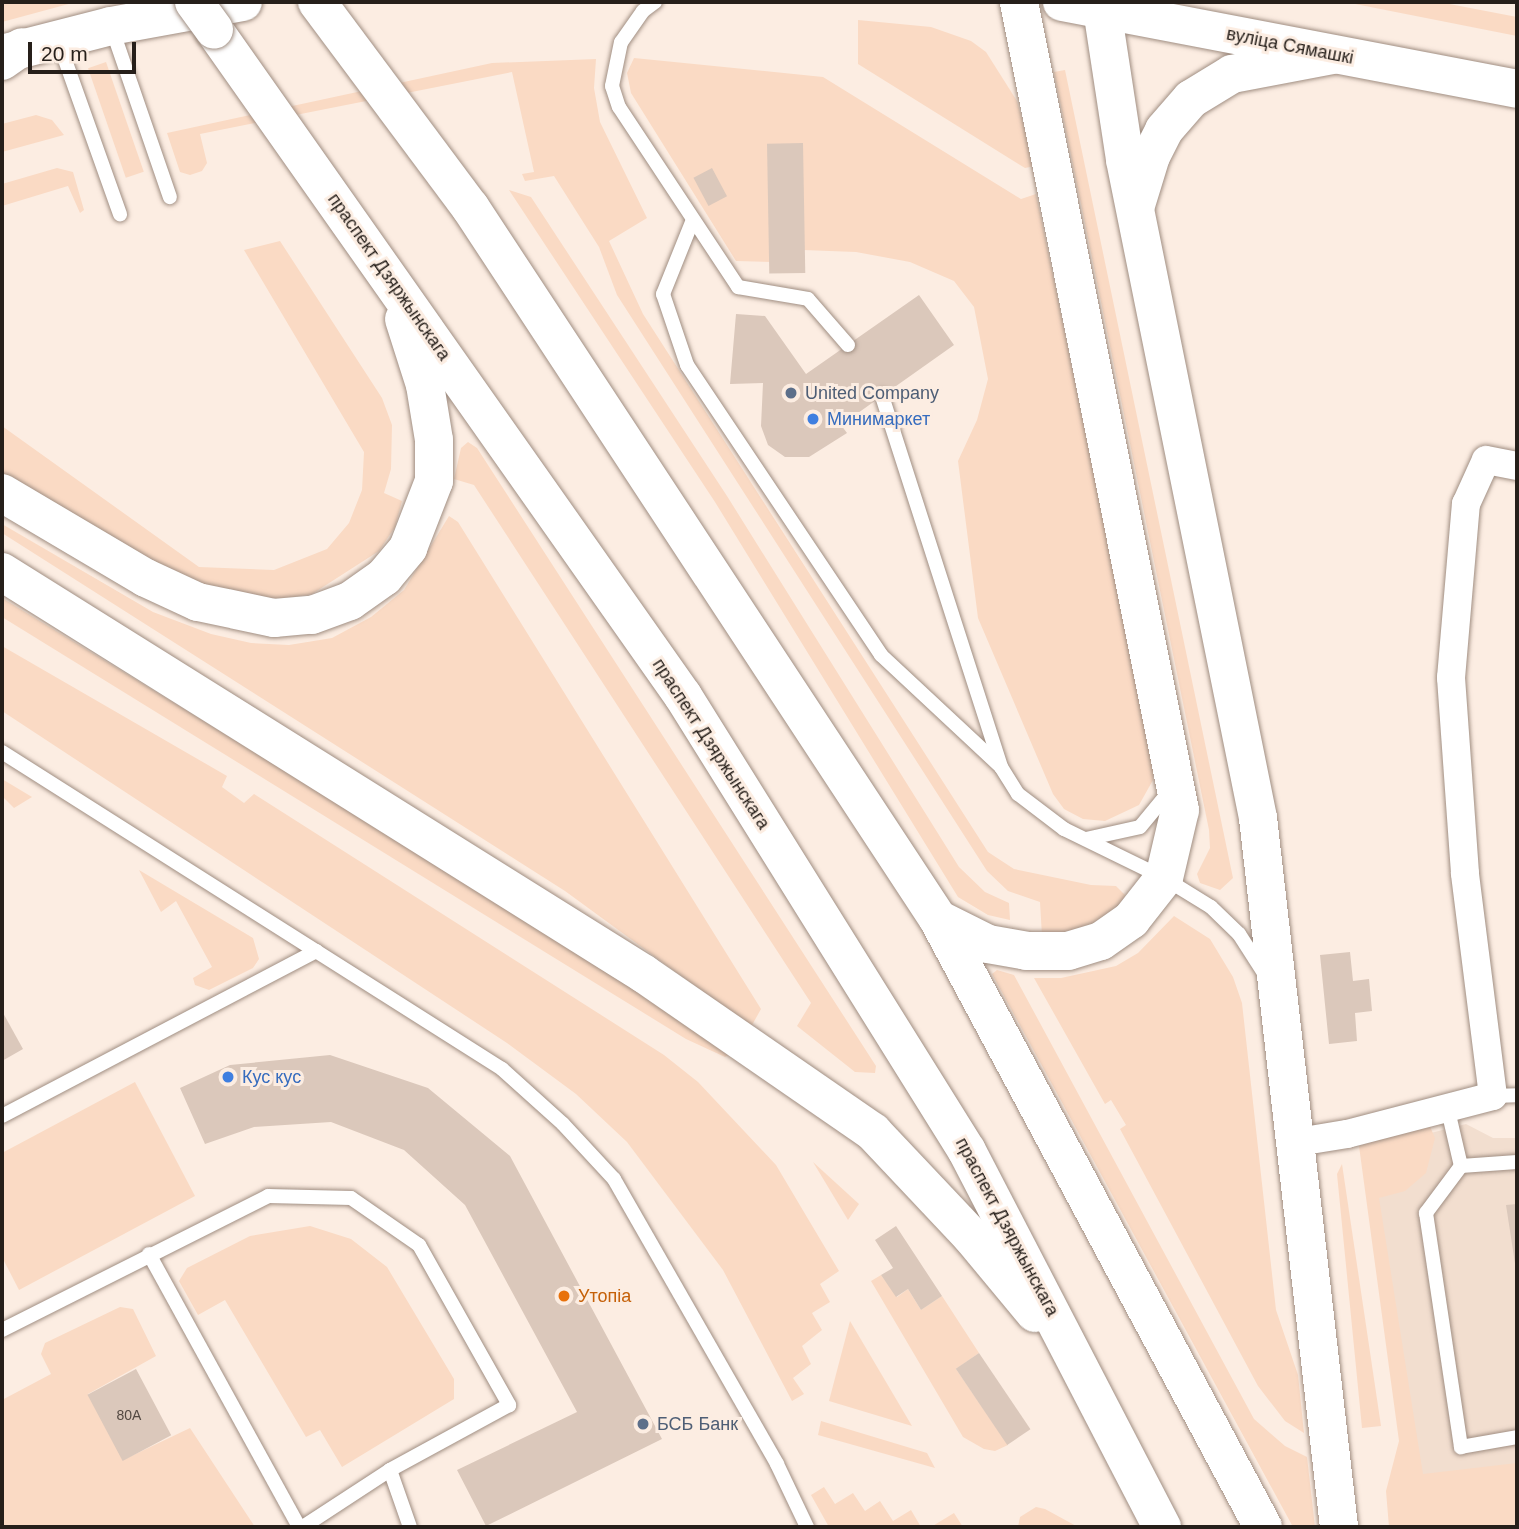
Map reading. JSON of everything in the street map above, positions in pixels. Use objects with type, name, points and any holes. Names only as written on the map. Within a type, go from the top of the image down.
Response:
[{"type":"main road","name":"праспект Дзяржынскага","points":[[194,2],[683,696],[967,1151],[1087,1377],[1162,1527]]},
{"type":"main road","points":[[21,50],[111,26],[243,2]]},
{"type":"main road","points":[[317,2],[470,207],[938,919],[1263,1527]]},
{"type":"main road","points":[[938,919],[988,944],[1026,951],[1068,951],[1101,941],[1131,920],[1164,878],[1180,810],[1175,770],[1019,2]]},
{"type":"main road","name":"вуліца Сямашкі","points":[[1062,2],[1102,5],[1333,55],[1517,89]]},
{"type":"main road","points":[[1102,5],[1135,207],[1258,818],[1298,1142],[1339,1527]]},
{"type":"main road","points":[[1135,207],[1150,156],[1164,130],[1191,99],[1232,74],[1333,55]]},
{"type":"main road","points":[[2,493],[145,579],[198,603],[274,618],[312,615],[350,601],[384,577],[408,548],[434,481],[434,440],[425,386],[391,281]]},
{"type":"main road","points":[[2,572],[644,974],[873,1132],[971,1236],[1087,1377]]},
{"type":"street","points":[[1298,1142],[1347,1134],[1447,1106],[1505,1096],[1465,873],[1451,678],[1466,504],[1486,460],[1517,466]]},
{"type":"lane","points":[[656,2],[621,42],[611,86],[619,107],[692,222],[738,287],[808,299],[848,345]]},
{"type":"lane","points":[[111,26],[170,197]]},
{"type":"lane","points":[[21,50],[120,214]]},
{"type":"lane","points":[[692,222],[663,295],[687,365],[881,655],[1001,767]]},
{"type":"lane","points":[[882,396],[1001,767],[1018,794],[1041,815],[1164,878],[1211,907],[1239,934],[1283,1012]]},
{"type":"lane","points":[[2,752],[502,1069],[564,1124],[614,1179],[777,1464],[807,1527]]},
{"type":"lane","points":[[1084,839],[1119,835],[1140,827],[1169,792],[1175,770]]},
{"type":"lane","points":[[2,1116],[316,951]]},
{"type":"lane","points":[[1447,1106],[1461,1166]]},
{"type":"lane","points":[[1517,1161],[1461,1166],[1426,1213],[1461,1447],[1517,1437]]},
{"type":"lane","points":[[2,1330],[149,1254],[268,1196],[351,1198],[419,1245],[509,1405],[390,1470],[301,1527],[149,1254]]},
{"type":"lane","points":[[390,1470],[410,1527]]},
{"type":"shaded area","points":[[2,2],[76,2],[2,22]]},
{"type":"shaded area","points":[[1345,2],[1439,2],[1517,17],[1517,36]]},
{"type":"shaded area","points":[[858,20],[931,27],[971,41],[986,52],[1017,101],[1035,166],[1025,168],[858,64]]},
{"type":"shaded area","points":[[634,58],[823,77],[1021,199],[1036,194],[1153,760],[1153,780],[1139,805],[1105,821],[1083,819],[1064,809],[1053,794],[978,618],[958,461],[977,420],[988,379],[974,307],[954,281],[910,262],[856,252],[777,249],[774,262],[736,261],[631,93],[627,73]]},
{"type":"shaded area","points":[[596,59],[594,88],[600,122],[647,218],[609,241],[643,314],[988,852],[1014,869],[1091,885],[1116,886],[1125,895],[1124,906],[1098,926],[1042,936],[1040,902],[1008,891],[987,871],[617,295],[599,247],[554,176],[525,181],[522,174],[534,172],[512,72],[200,134],[207,163],[202,171],[190,175],[180,172],[167,133],[492,63]]},
{"type":"shaded area","points":[[106,62],[144,172],[126,178],[88,68]]},
{"type":"shaded area","points":[[1065,70],[1233,878],[1220,890],[1200,883],[1197,874],[1210,848],[1209,830],[1054,72]]},
{"type":"shaded area","points":[[36,115],[52,120],[64,135],[2,152],[2,124]]},
{"type":"shaded area","points":[[57,168],[73,172],[84,210],[80,213],[68,186],[2,206],[2,184]]},
{"type":"shaded area","points":[[509,190],[531,197],[727,496],[959,867],[985,892],[1009,903],[1010,920],[988,915],[958,897],[715,502]]},
{"type":"shaded area","points":[[280,241],[382,398],[392,425],[391,469],[384,493],[402,501],[395,527],[379,551],[312,594],[281,599],[243,597],[182,578],[2,477],[2,426],[199,567],[274,570],[327,549],[349,523],[362,490],[364,452],[244,250]]},
{"type":"shaded area","points":[[468,442],[477,448],[876,1066],[875,1073],[855,1072],[797,1026],[811,1003],[474,485],[454,479],[461,448]]},
{"type":"shaded area","points":[[449,516],[458,522],[761,1009],[751,1027],[565,891],[2,533],[2,524],[153,612],[211,634],[251,643],[289,645],[332,638],[371,617],[404,590]]},
{"type":"shaded area","points":[[2,598],[694,1020],[736,1051],[725,1057],[686,1039],[2,617]]},
{"type":"shaded area","points":[[2,646],[227,776],[222,787],[244,803],[254,794],[664,1055],[698,1082],[776,1165],[839,1271],[820,1284],[830,1302],[812,1313],[822,1330],[802,1346],[811,1364],[793,1378],[804,1394],[792,1401],[723,1270],[627,1142],[576,1094],[507,1043],[2,711]]},
{"type":"shaded area","points":[[2,779],[32,797],[14,808],[2,796]]},
{"type":"shaded area","points":[[139,870],[253,938],[259,959],[253,968],[209,990],[195,985],[193,978],[212,967],[176,901],[161,912]]},
{"type":"shaded area","points":[[1174,916],[1210,939],[1233,977],[1242,1003],[1276,1310],[1298,1375],[1304,1433],[1285,1421],[1258,1386],[1120,1129],[1126,1125],[1111,1100],[1105,1104],[1034,978],[1061,978],[1116,966],[1138,953]]},
{"type":"shaded area","points":[[997,970],[1014,975],[1254,1419],[1285,1446],[1307,1457],[1315,1527],[1293,1527],[992,974]]},
{"type":"shaded area","points":[[135,1082],[195,1196],[19,1290],[2,1257],[2,1153]]},
{"type":"shaded area","points":[[1428,1122],[1435,1138],[1426,1173],[1405,1191],[1379,1198],[1423,1474],[1517,1463],[1517,1527],[1389,1527],[1386,1491],[1399,1441],[1359,1146]]},
{"type":"shaded area","points":[[1466,1124],[1493,1138],[1517,1138],[1517,1479],[1412,1505],[1368,1161],[1427,1134]]},
{"type":"shaded area","points":[[813,1162],[859,1204],[848,1220]]},
{"type":"shaded area","points":[[1342,1164],[1381,1426],[1362,1428],[1337,1174]]},
{"type":"shaded area","points":[[310,1226],[351,1239],[387,1267],[454,1379],[454,1399],[342,1467],[320,1430],[306,1437],[225,1300],[198,1315],[179,1281],[187,1268],[250,1236]]},
{"type":"shaded area","points":[[881,1275],[897,1297],[908,1289],[921,1310],[942,1296],[979,1353],[956,1369],[1008,1445],[995,1451],[984,1449],[963,1437],[871,1281]]},
{"type":"shaded area","points":[[120,1307],[133,1309],[156,1356],[88,1394],[123,1460],[190,1428],[255,1527],[2,1527],[2,1400],[51,1374],[41,1354],[45,1343]]},
{"type":"shaded area","points":[[850,1321],[912,1426],[829,1401]]},
{"type":"shaded area","points":[[821,1421],[927,1453],[935,1468],[818,1435]]},
{"type":"shaded area","points":[[824,1487],[835,1504],[853,1493],[865,1511],[880,1501],[893,1521],[911,1510],[921,1527],[829,1527],[811,1495]]},
{"type":"shaded area","points":[[1036,1507],[1078,1527],[1018,1527],[1020,1517]]},
{"type":"shaded area","points":[[954,1513],[963,1527],[931,1527]]},
{"type":"building","points":[[803,143],[805,273],[769,274],[767,144]]},
{"type":"building","points":[[712,168],[727,196],[708,206],[693,178]]},
{"type":"building","points":[[919,295],[954,345],[841,425],[847,433],[809,457],[785,457],[768,445],[761,426],[763,383],[730,384],[736,314],[765,316],[806,374]]},
{"type":"building","points":[[1350,952],[1353,981],[1369,979],[1372,1011],[1355,1013],[1357,1041],[1329,1044],[1320,955]]},
{"type":"building","points":[[2,1011],[23,1049],[2,1061]]},
{"type":"building","points":[[330,1055],[428,1088],[510,1156],[662,1439],[486,1526],[457,1470],[577,1412],[465,1205],[404,1150],[331,1122],[254,1127],[205,1144],[180,1088],[230,1065]]},
{"type":"building","points":[[1517,1204],[1517,1270],[1516,1270],[1506,1205]]},
{"type":"building","points":[[896,1226],[942,1296],[921,1310],[908,1289],[896,1297],[881,1275],[893,1268],[875,1240]]},
{"type":"building","points":[[979,1353],[1030,1429],[1007,1445],[956,1369]]},
{"type":"building","points":[[136,1369],[171,1435],[123,1461],[87,1395]]},
{"type":"place","name":"United Company","points":[[791,393]]},
{"type":"place","name":"Минимаркет","points":[[813,419]]},
{"type":"place","name":"Кус кус","points":[[228,1077]]},
{"type":"place","name":"Утопiа","points":[[564,1296]]},
{"type":"place","name":"БСБ Банк","points":[[643,1424]]}]
